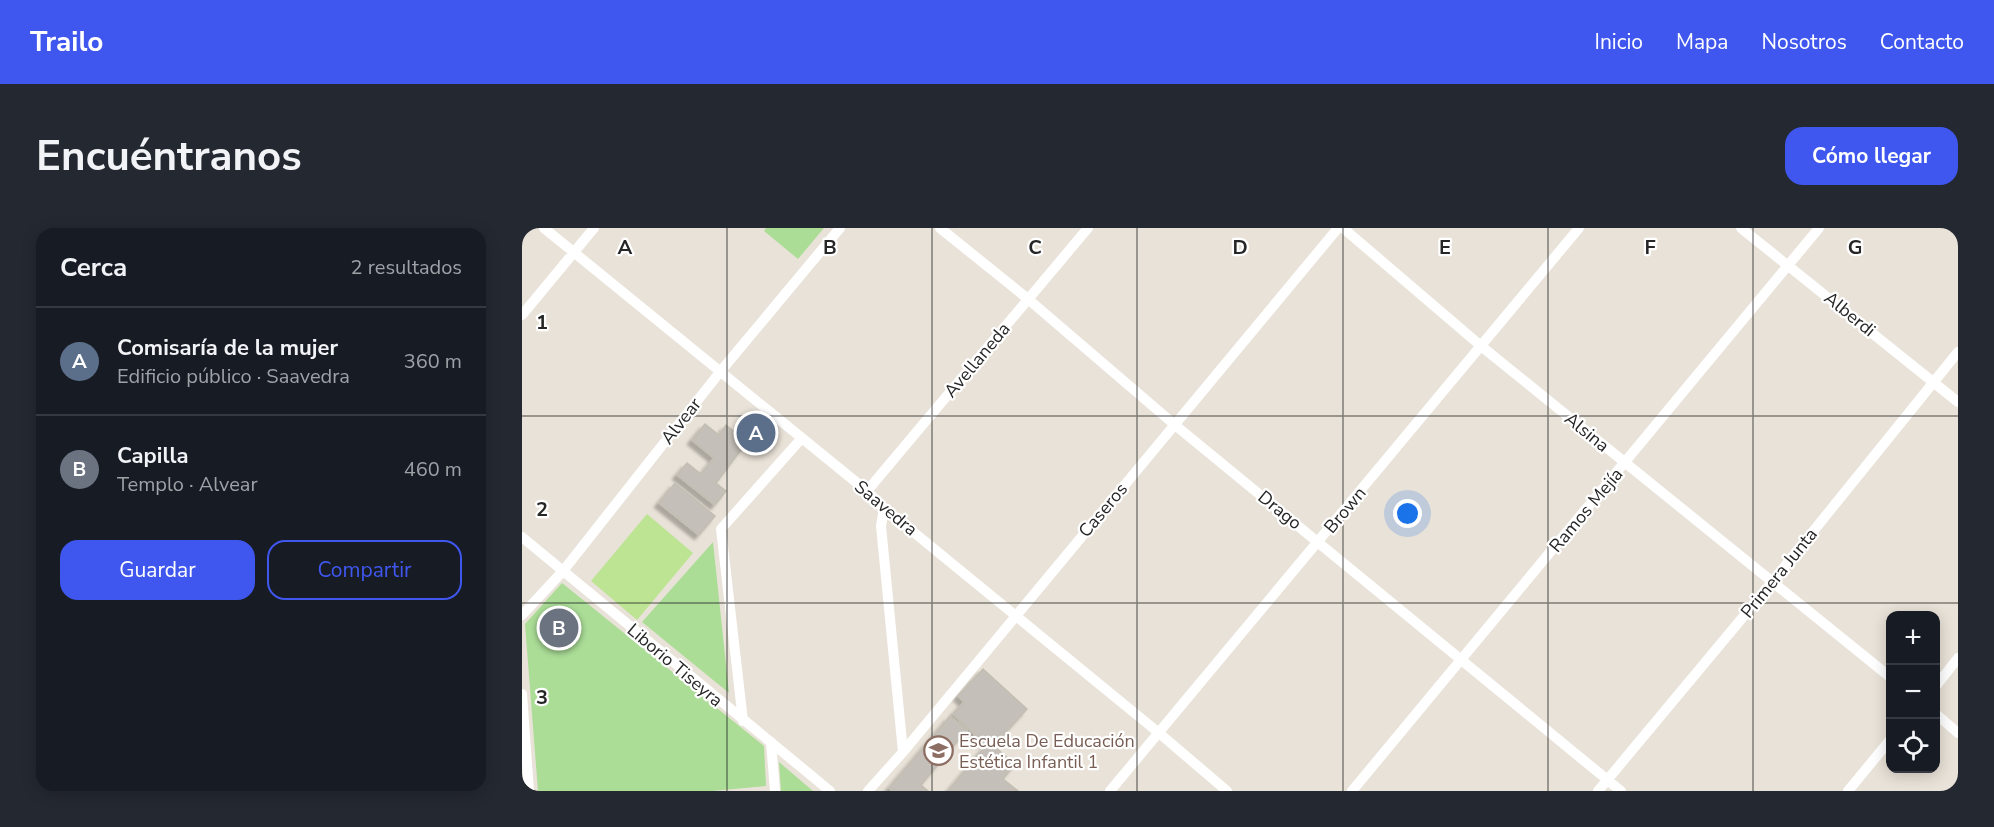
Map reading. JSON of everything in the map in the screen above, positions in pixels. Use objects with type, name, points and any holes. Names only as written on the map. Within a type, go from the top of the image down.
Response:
[{"type":"street","name":"Saavedra","points":[[544,228],[867,491],[884,508],[1160,733],[1227,791]]},
{"type":"street","points":[[522,315],[594,228]]},
{"type":"street","name":"Alvear","points":[[522,615],[562,571],[720,372],[840,228]]},
{"type":"street","name":"Drago","points":[[940,228],[1028,299],[1174,425],[1621,791]]},
{"type":"street","name":"Avellaneda","points":[[867,491],[1088,228]]},
{"type":"street","name":"Caseros","points":[[868,791],[903,752],[1015,614],[1338,228]]},
{"type":"street","name":"Alsina","points":[[1343,228],[1481,346],[1886,674]]},
{"type":"street","name":"Brown","points":[[1110,791],[1579,228]]},
{"type":"street","name":"Alberdi","points":[[1741,228],[1958,402]]},
{"type":"street","name":"Ramos Mejía","points":[[1352,791],[1819,228]]},
{"type":"street","name":"Primera Junta","points":[[1598,791],[1773,581],[1958,352]]},
{"type":"street","points":[[743,721],[721,529],[801,439]]},
{"type":"street","points":[[884,508],[881,526],[903,752]]},
{"type":"street","name":"Liborio Tiseyra","points":[[522,537],[830,791]]},
{"type":"street","points":[[1940,680],[1958,658]]},
{"type":"street","points":[[522,694],[529,791]]},
{"type":"street","points":[[1940,718],[1958,733]]},
{"type":"street","points":[[771,742],[775,791]]},
{"type":"street","points":[[1848,791],[1886,745]]},
{"type":"green space","points":[[766,228],[824,228],[798,259],[764,231]]},
{"type":"green space","points":[[647,514],[693,553],[637,620],[591,581]]},
{"type":"green space","points":[[713,542],[729,693],[642,622]]},
{"type":"green space","points":[[562,583],[764,746],[766,786],[712,791],[538,791],[525,624]]},
{"type":"green space","points":[[779,762],[813,791],[781,791]]},
{"type":"building","points":[[705,424],[719,435],[726,425],[747,442],[716,483],[726,491],[715,505],[677,475],[687,463],[701,474],[714,458],[692,440]]},
{"type":"building","points":[[675,483],[715,516],[699,535],[659,503]]},
{"type":"building","points":[[983,669],[1027,709],[998,741],[991,735],[984,743],[953,714],[964,702],[958,696]]},
{"type":"building","points":[[950,716],[967,730],[921,785],[928,791],[892,791],[889,788]]},
{"type":"building","points":[[989,742],[1015,764],[1003,779],[1018,791],[948,791]]},
{"type":"place","name":"Comisaría de la mujer","points":[[756,433]]},
{"type":"place","name":"Capilla","points":[[559,628]]},
{"type":"place","name":"Escuela De Educación Estética Infantil 1","points":[[938,751]]}]
